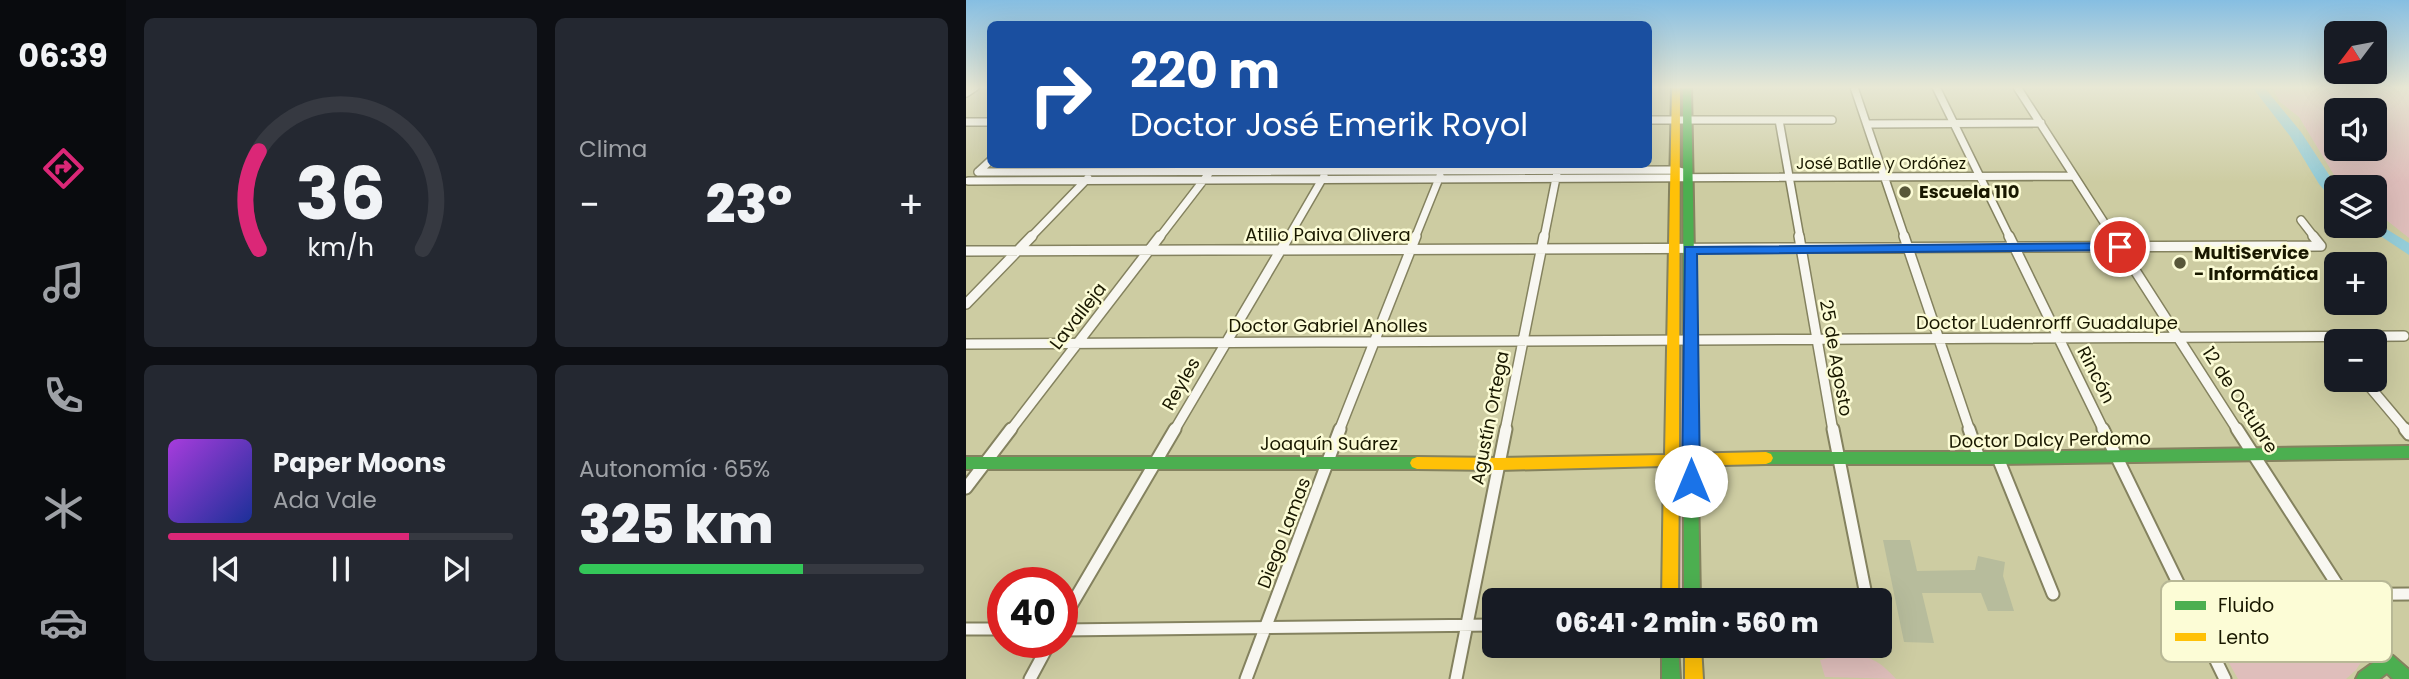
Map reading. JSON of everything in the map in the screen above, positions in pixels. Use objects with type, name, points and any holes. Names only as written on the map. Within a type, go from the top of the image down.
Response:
[{"type":"street","points":[[1670,588],[1675,174],[1682,119]]},
{"type":"street","points":[[1682,119],[1689,178],[1692,588]]},
{"type":"street","points":[[1865,119],[1979,458]]},
{"type":"street","name":"Rincón","points":[[1952,119],[2179,581]]},
{"type":"street","name":"12 de Octubre","points":[[2037,119],[2336,581]]},
{"type":"street","points":[[1652,120],[1832,120]]},
{"type":"street","name":"25 de Agosto","points":[[1779,120],[1816,340],[1865,588]]},
{"type":"street","points":[[966,122],[987,122]]},
{"type":"street","points":[[1867,124],[2040,123]]},
{"type":"street","points":[[967,182],[987,164]]},
{"type":"street","name":"José Batlle y Ordóñez","points":[[978,172],[1075,168]]},
{"type":"street","points":[[966,304],[1098,168]]},
{"type":"street","name":"José Batlle y Ordóñez","points":[[1214,168],[1558,171],[1675,174],[1689,178],[2074,176]]},
{"type":"street","name":"Lavalleja","points":[[966,488],[1147,251],[1214,168]]},
{"type":"street","name":"José Batlle y Ordóñez","points":[[967,182],[1204,180],[1327,171]]},
{"type":"street","name":"Reyles","points":[[1078,594],[1327,171]]},
{"type":"street","name":"Diego Lamas","points":[[1246,679],[1374,341],[1442,171]]},
{"type":"street","name":"Agustín Ortega","points":[[1456,679],[1558,171]]},
{"type":"street","name":"Atilio Paiva Olivera","points":[[966,251],[2321,246],[2301,220]]},
{"type":"street","name":"Doctor Ludenrorff Guadalupe","points":[[2387,336],[2404,336]]},
{"type":"street","name":"Doctor Ludenrorff Guadalupe","points":[[1690,340],[2324,337]]},
{"type":"street","name":"Doctor Gabriel Anolles","points":[[966,344],[1690,340]]},
{"type":"street","points":[[2374,392],[2409,434]]},
{"type":"street","name":"Doctor Dalcy Perdomo","points":[[1691,458],[2118,457],[2409,452]]},
{"type":"street","name":"Joaquín Suárez","points":[[966,463],[1330,461],[1499,464],[1691,458]]},
{"type":"street","points":[[1998,458],[2053,594]]},
{"type":"street","points":[[1078,630],[1482,625]]},
{"type":"street","points":[[966,629],[987,629]]},
{"type":"street","points":[[1030,679],[1041,658]]},
{"type":"street","points":[[1670,658],[1671,679]]},
{"type":"street","points":[[1693,658],[1694,679]]},
{"type":"street","name":"Rincón","points":[[2217,662],[2225,679]]},
{"type":"street","points":[[2365,679],[2387,662],[2406,679]]},
{"type":"shaded area","points":[[2300,119],[2324,119],[2324,158]]},
{"type":"shaded area","points":[[2387,119],[2409,119],[2409,238],[2387,221],[2387,175],[2334,175],[2326,161],[2387,161]]},
{"type":"shaded area","points":[[1679,348],[1685,349],[1685,445],[1680,448],[1678,446]]},
{"type":"shaded area","points":[[1677,470],[1685,472],[1686,588],[1681,588],[1680,548],[1675,528]]},
{"type":"shaded area","points":[[1868,658],[1885,667],[1896,679],[1825,677],[1820,660]]},
{"type":"shaded area","points":[[2228,662],[2361,662],[2346,679],[2238,679]]},
{"type":"building","points":[[1883,540],[1910,540],[1917,571],[1975,570],[1978,556],[2005,562],[2003,576],[2014,611],[1988,611],[1981,593],[1922,593],[1934,643],[1904,642]]},
{"type":"waterway","points":[[2282,119],[2296,135],[2324,180]]},
{"type":"waterway","points":[[2387,234],[2409,250]]},
{"type":"traffic: fast","points":[[1687,119],[1692,588]]},
{"type":"traffic: fast","points":[[1766,458],[1998,458],[2409,452]]},
{"type":"traffic: fast","points":[[966,463],[1417,463]]},
{"type":"traffic: fast","points":[[1670,658],[1671,679]]},
{"type":"traffic: fast","points":[[2365,679],[2387,662],[2406,679]]},
{"type":"traffic: slow","points":[[1670,588],[1676,119]]},
{"type":"traffic: slow","points":[[1417,463],[1499,464],[1766,458]]},
{"type":"traffic: slow","points":[[1693,658],[1694,679]]},
{"type":"place","name":"Escuela 110","points":[[1905,192]]},
{"type":"place","name":"MultiService - Informática","points":[[2180,263]]},
{"type":"route","points":[[1691,481],[1690,250],[2120,247]]}]
